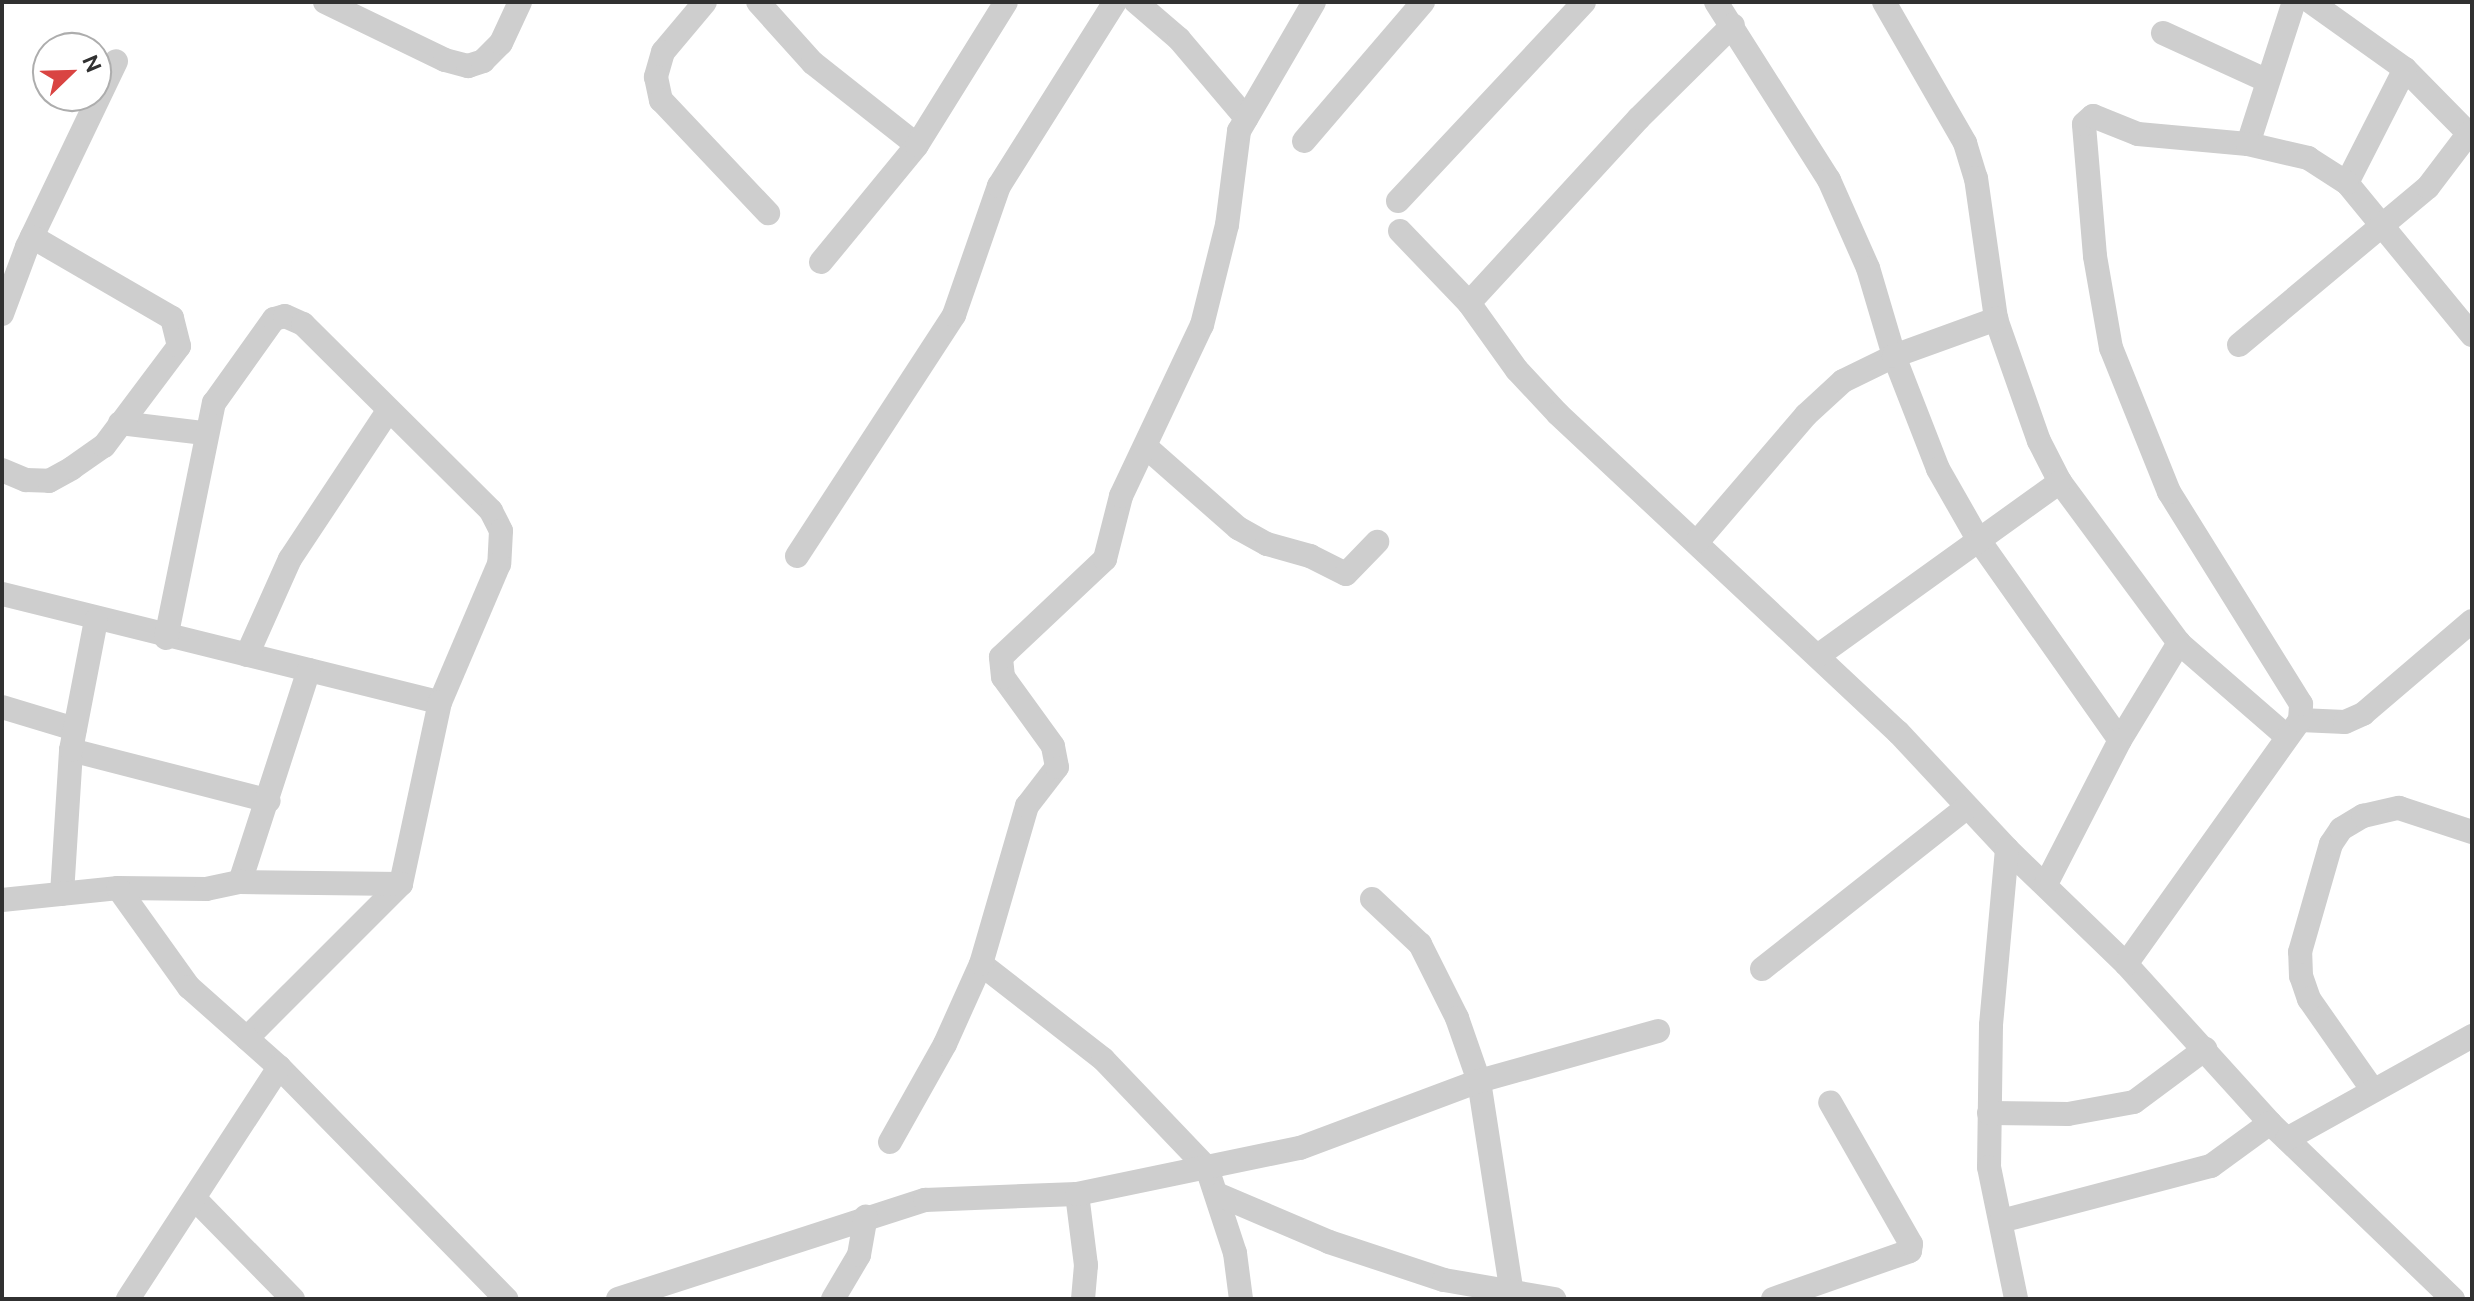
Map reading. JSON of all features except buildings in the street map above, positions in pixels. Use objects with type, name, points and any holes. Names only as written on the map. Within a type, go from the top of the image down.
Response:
[{"type":"street","points":[[325,2],[405,42],[468,66],[483,61],[501,43],[520,2]]},
{"type":"street","points":[[705,2],[663,52],[656,77],[661,100],[768,213]]},
{"type":"street","points":[[758,2],[813,63],[917,145]]},
{"type":"street","points":[[821,262],[917,145],[1006,2]]},
{"type":"street","points":[[797,556],[954,315],[999,186],[1115,2]]},
{"type":"street","points":[[1136,2],[1179,39],[1246,118]]},
{"type":"street","points":[[890,1142],[945,1044],[981,964],[1020,824],[1057,767],[1058,757],[1003,677],[1001,657],[1105,559],[1121,496],[1202,325],[1227,225],[1239,131],[1314,2]]},
{"type":"street","points":[[1304,141],[1423,2]]},
{"type":"street","points":[[1398,201],[1584,2]]},
{"type":"street","points":[[1716,2],[1829,180],[1868,268],[1894,356],[1938,469],[1978,539],[2120,740]]},
{"type":"street","points":[[1884,2],[1965,143],[1976,178],[1996,319],[2039,441],[2060,482],[2179,643],[2294,728],[2345,722],[2363,714],[2472,621]]},
{"type":"street","points":[[2248,144],[2294,2]]},
{"type":"street","points":[[2239,345],[2428,187],[2470,135],[2405,69],[2311,2]]},
{"type":"street","points":[[1469,303],[1639,118],[1733,25]]},
{"type":"street","points":[[2163,33],[2268,81]]},
{"type":"street","points":[[2,314],[32,237],[116,61]]},
{"type":"street","points":[[2347,183],[2405,69]]},
{"type":"street","points":[[2126,964],[2294,728],[2297,691],[2169,492],[2111,348],[2083,161],[2084,124],[2093,116],[2138,134],[2248,144],[2308,158],[2347,183],[2472,335]]},
{"type":"street","points":[[1400,231],[1469,303],[1517,370],[1558,414],[1819,655],[2007,849],[2126,964],[2279,1131],[2453,1299]]},
{"type":"street","points":[[2,470],[26,480],[49,481],[104,446],[179,346],[179,331],[172,318],[32,237]]},
{"type":"street","points":[[166,638],[204,433],[214,403],[241,360],[274,319],[285,316],[303,324],[491,511],[501,531],[499,564],[440,702],[401,884],[247,1038]]},
{"type":"street","points":[[1698,541],[1806,415],[1843,381],[1894,356],[1996,319]]},
{"type":"street","points":[[247,655],[290,559],[388,411]]},
{"type":"street","points":[[120,423],[204,433]]},
{"type":"street","points":[[1146,447],[1238,528],[1267,544],[1298,551],[1346,574],[1377,542]]},
{"type":"street","points":[[1819,655],[2060,482]]},
{"type":"street","points":[[2,594],[166,638],[440,702]]},
{"type":"street","points":[[62,894],[73,740],[96,620]]},
{"type":"street","points":[[2046,884],[2120,740],[2179,643]]},
{"type":"street","points":[[240,882],[269,801],[309,670]]},
{"type":"street","points":[[2,707],[73,740],[269,801]]},
{"type":"street","points":[[1762,969],[1967,807]]},
{"type":"street","points":[[2372,1089],[2309,999],[2301,976],[2300,952],[2331,844],[2341,829],[2363,816],[2399,808],[2472,832]]},
{"type":"street","points":[[2007,849],[1989,1113],[1989,1167],[2016,1299]]},
{"type":"street","points":[[2,900],[118,888],[206,889],[240,882],[401,884]]},
{"type":"street","points":[[118,888],[164,959],[279,1067],[506,1299]]},
{"type":"street","points":[[1372,899],[1420,944],[1457,1018],[1479,1081],[1512,1294]]},
{"type":"street","points":[[981,964],[1103,1059],[1207,1168],[1219,1195],[1241,1299]]},
{"type":"street","points":[[618,1299],[866,1217],[954,1196],[1077,1194],[1207,1168],[1346,1134],[1479,1081],[1658,1031]]},
{"type":"street","points":[[2001,1221],[2211,1166],[2372,1089],[2472,1036]]},
{"type":"street","points":[[1989,1113],[2068,1114],[2134,1102],[2205,1049]]},
{"type":"street","points":[[128,1299],[279,1067]]},
{"type":"street","points":[[1773,1299],[1910,1251],[1911,1244],[1830,1102]]},
{"type":"street","points":[[1077,1194],[1086,1265],[1083,1299]]},
{"type":"street","points":[[1219,1195],[1376,1259],[1512,1294],[1554,1299]]},
{"type":"street","points":[[195,1199],[293,1299]]},
{"type":"street","points":[[833,1299],[859,1255],[866,1217]]}]
